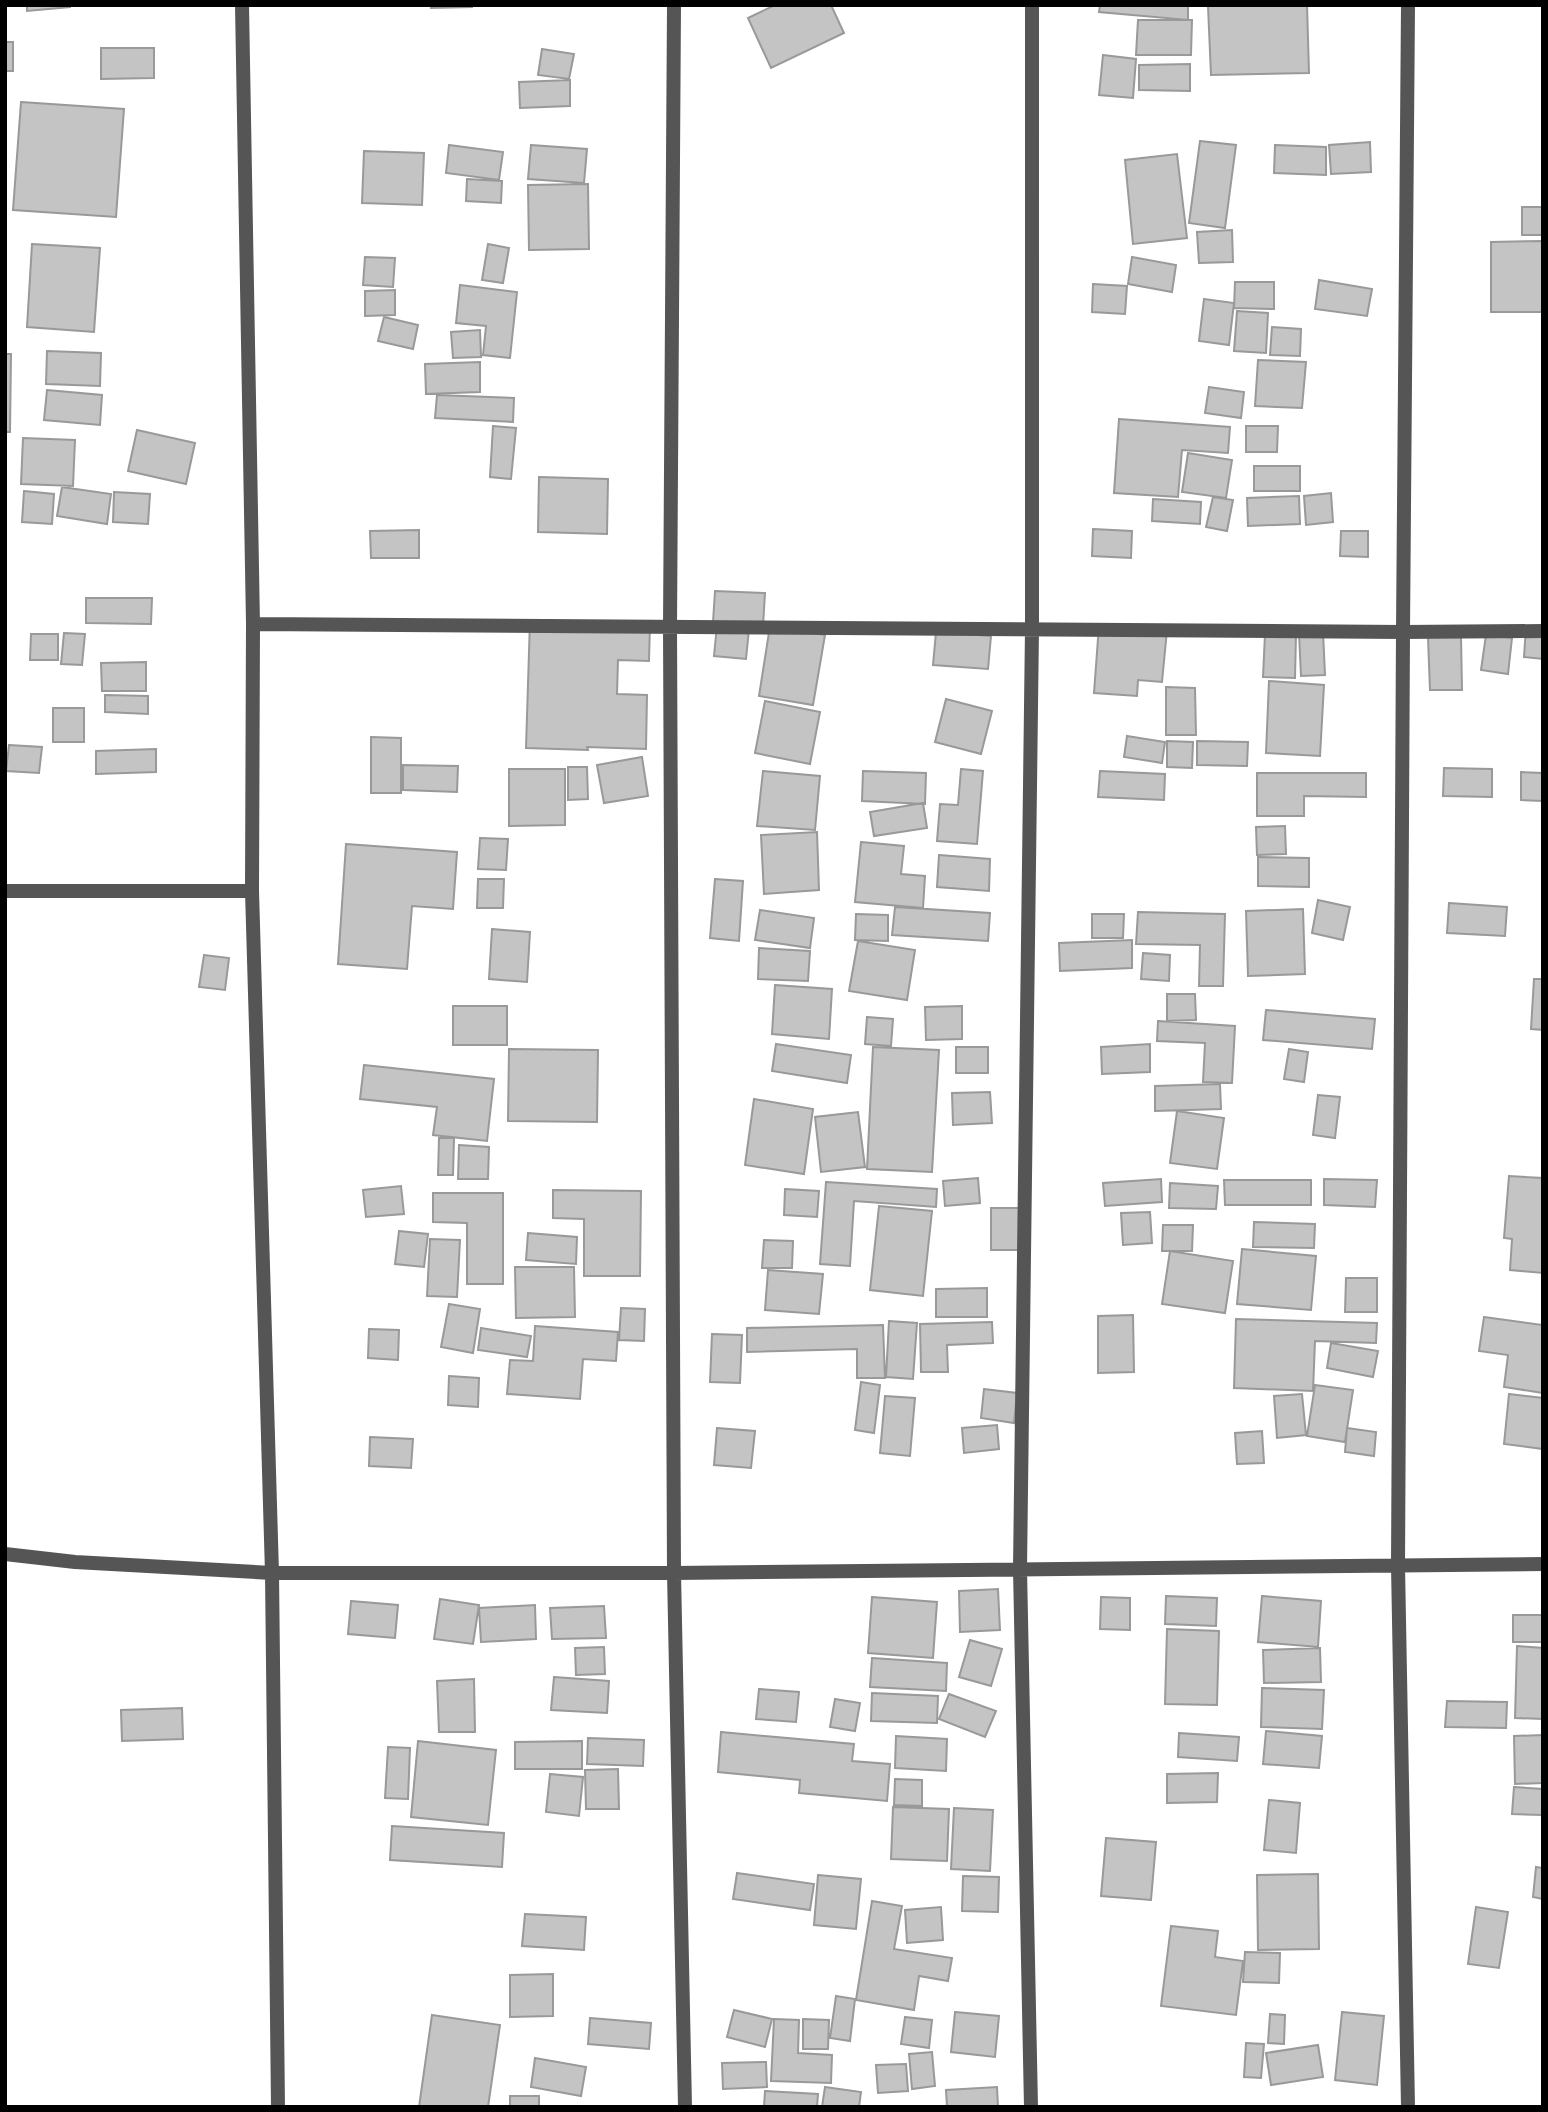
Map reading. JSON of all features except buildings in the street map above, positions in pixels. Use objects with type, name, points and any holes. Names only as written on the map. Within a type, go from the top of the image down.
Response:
[{"type":"street","points":[[242,5],[253,624],[252,891],[272,1573],[278,2107]]},
{"type":"street","points":[[674,5],[670,627],[674,1573],[685,2107]]},
{"type":"street","points":[[1031,2107],[1020,1569],[1032,629],[1032,5]]},
{"type":"street","points":[[1408,5],[1398,1566],[1408,2107]]},
{"type":"street","points":[[253,624],[1543,631]]},
{"type":"street","points":[[5,891],[252,891]]},
{"type":"street","points":[[5,1555],[75,1562],[272,1573],[674,1573],[1543,1564]]}]
